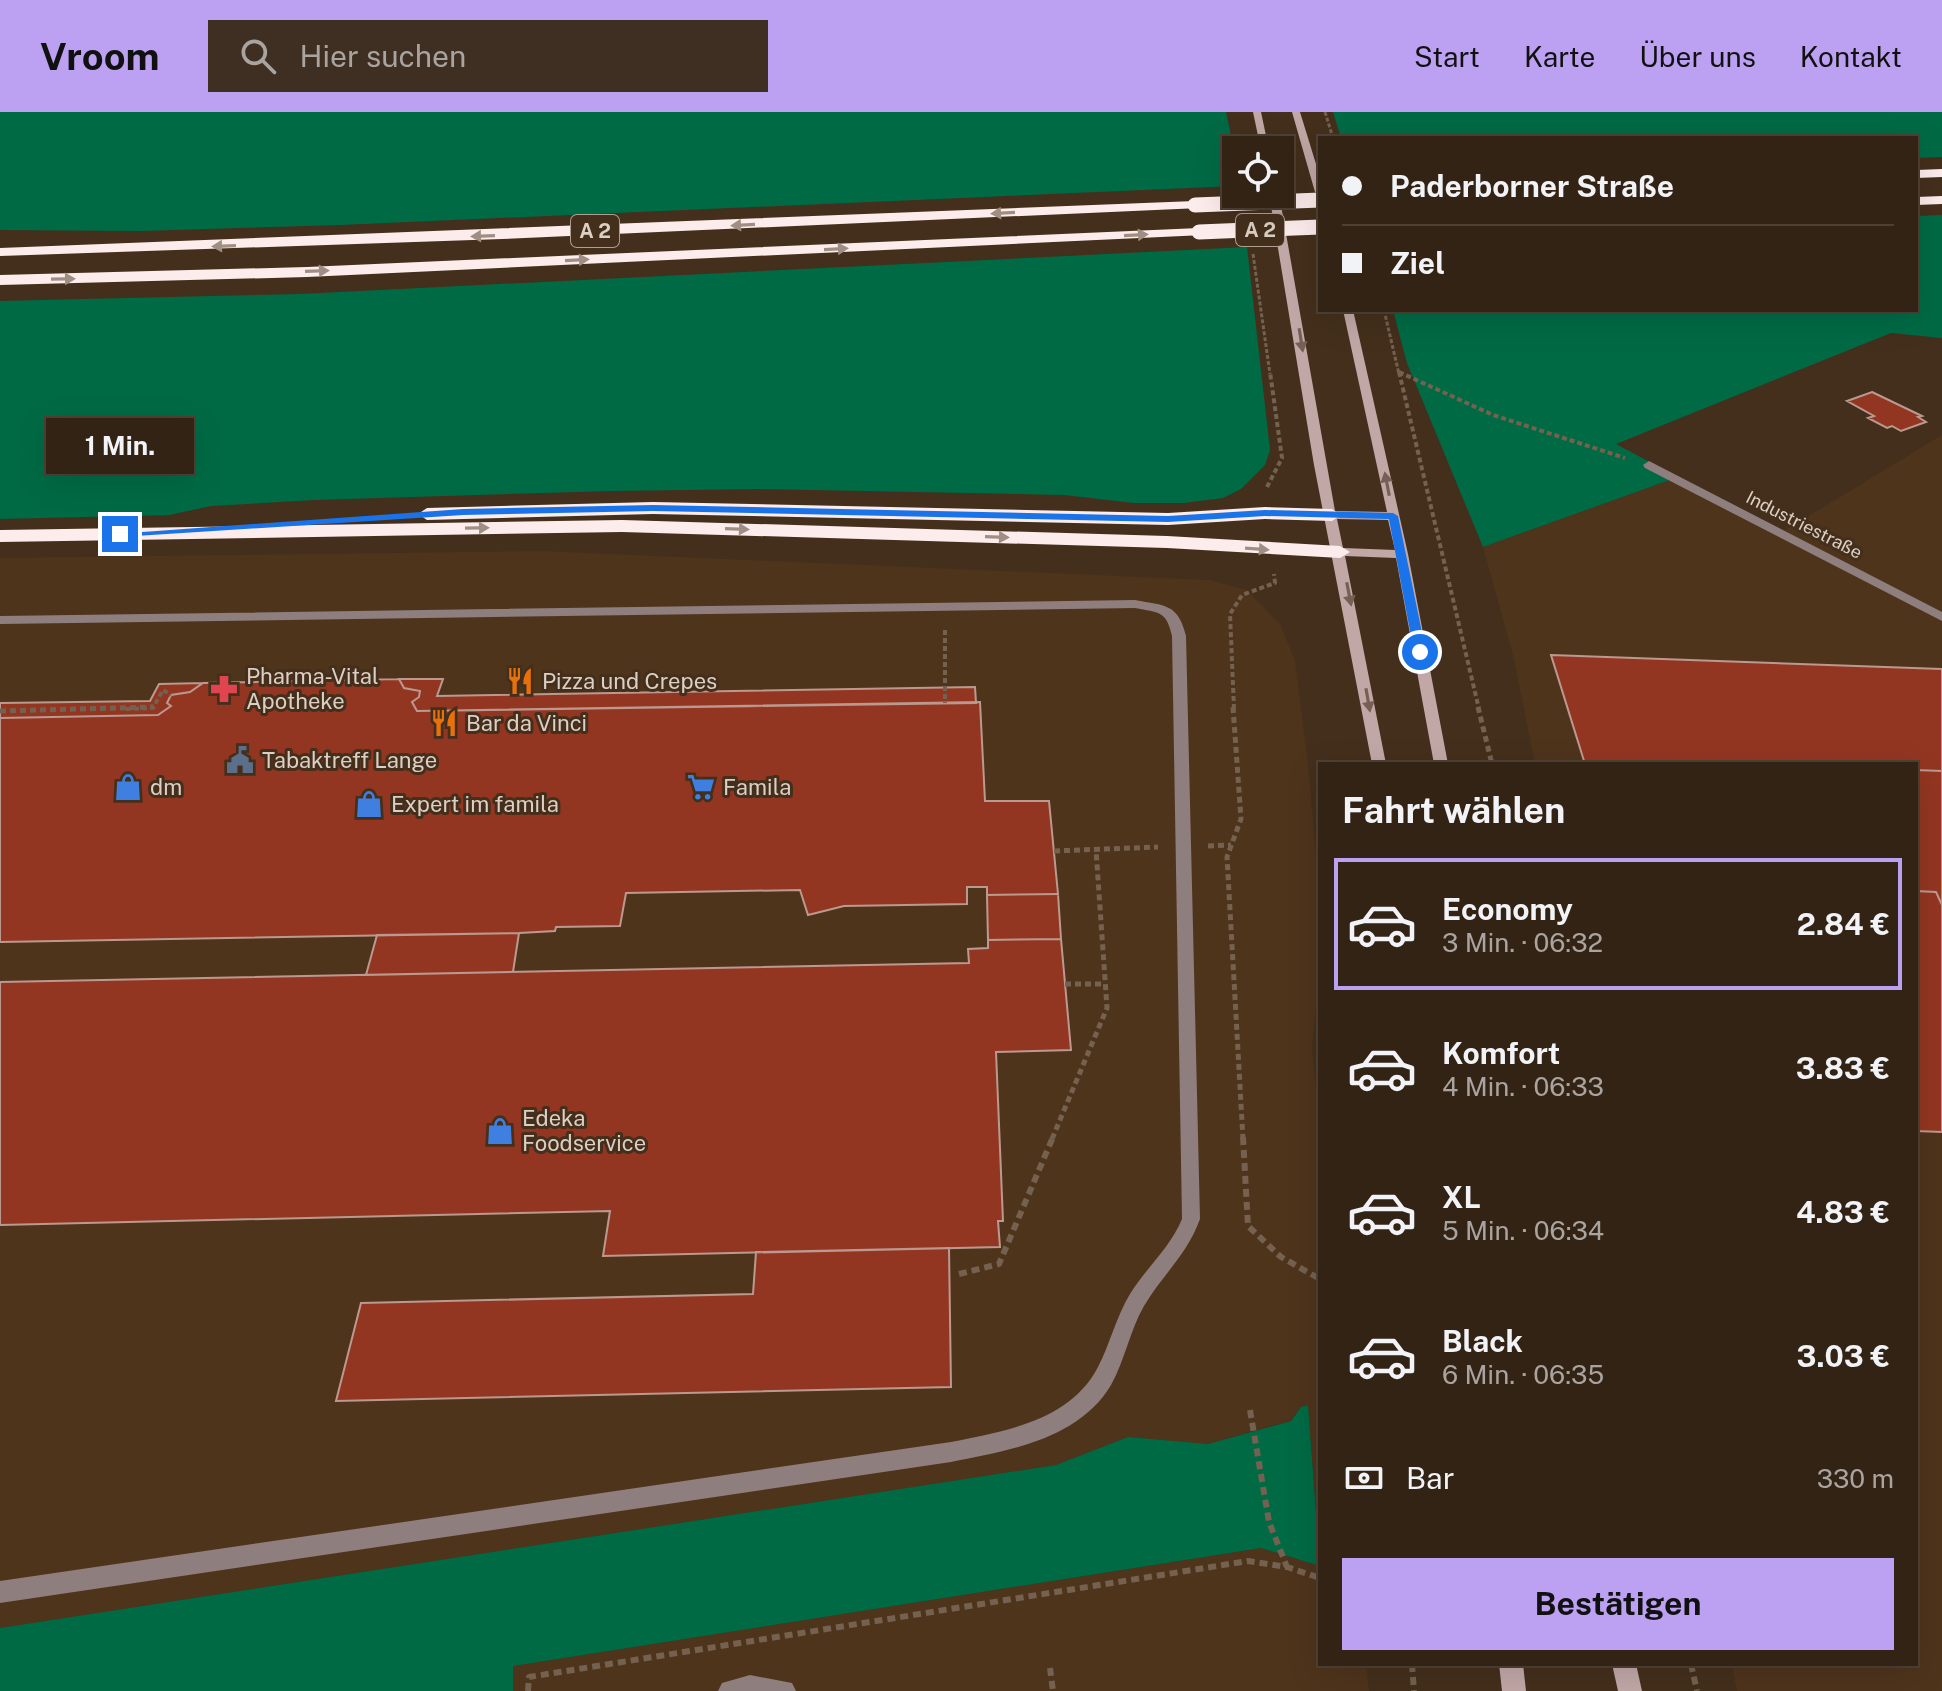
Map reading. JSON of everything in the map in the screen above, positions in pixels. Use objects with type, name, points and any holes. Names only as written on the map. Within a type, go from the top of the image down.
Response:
[{"type":"highway","points":[[1918,174],[1942,173]]},
{"type":"highway","name":"A 2","points":[[0,252],[1318,200]]},
{"type":"highway","points":[[1918,201],[1942,200]]},
{"type":"highway","name":"A 2","points":[[0,280],[307,272],[1318,227]]},
{"type":"highway","points":[[0,237],[109,250]]},
{"type":"highway","points":[[120,534],[463,512],[637,509],[1168,519],[1265,513],[1332,515]]},
{"type":"highway","points":[[0,536],[622,526],[1167,542],[1340,552]]},
{"type":"main road","points":[[1257,112],[1262,136]]},
{"type":"main road","points":[[1296,112],[1318,185]]},
{"type":"main road","points":[[1277,208],[1289,263],[1320,465],[1340,552],[1379,762]]},
{"type":"main road","points":[[1348,312],[1402,554],[1441,762]]},
{"type":"main road","points":[[1332,515],[1393,516]]},
{"type":"main road","points":[[1340,552],[1402,554]]},
{"type":"main road","points":[[1511,1666],[1514,1691]]},
{"type":"main road","points":[[1624,1666],[1630,1691]]},
{"type":"lane","name":"Industriestraße","points":[[1649,465],[1942,617]]},
{"type":"lane","points":[[0,620],[945,605],[1135,604],[1167,610],[1175,619],[1179,636],[1191,1219],[1172,1260],[1145,1286],[1131,1310],[1102,1382],[1083,1402],[1047,1426],[1012,1439],[951,1452],[0,1592]]},
{"type":"lane","points":[[730,1691],[750,1687],[784,1691]]},
{"type":"path","points":[[1325,112],[1332,136]]},
{"type":"path","points":[[1251,241],[1282,458],[1278,472],[1263,494]]},
{"type":"path","points":[[1384,312],[1492,762]]},
{"type":"path","points":[[1399,372],[1493,415],[1649,465]]},
{"type":"path","points":[[1275,583],[1241,594],[1229,608],[1241,819],[1227,857],[1248,1226],[1281,1257],[1318,1278]]},
{"type":"path","points":[[945,605],[945,703]]},
{"type":"path","points":[[0,711],[153,708],[163,690],[171,695]]},
{"type":"path","points":[[1054,851],[1231,845]]},
{"type":"path","points":[[959,1274],[999,1264],[1107,1008],[1096,850]]},
{"type":"path","points":[[1065,984],[1105,984]]},
{"type":"path","points":[[1250,1410],[1269,1522],[1287,1567]]},
{"type":"path","points":[[528,1691],[529,1677],[545,1674],[1248,1561],[1287,1567],[1318,1577]]},
{"type":"path","points":[[1412,1666],[1414,1691]]},
{"type":"path","points":[[1691,1666],[1697,1691]]},
{"type":"path","points":[[1050,1668],[1053,1691]]},
{"type":"shaded area","points":[[1942,435],[1942,1691],[1737,1691],[1732,1666],[1918,1666],[1918,762],[1535,762],[1514,659],[1483,547],[1678,477],[1784,531]]},
{"type":"shaded area","points":[[541,551],[1209,580],[1247,590],[1280,624],[1295,661],[1309,773],[1318,883],[1318,984],[1312,1048],[1318,1111],[1318,1532],[1308,1405],[1301,1407],[1291,1420],[1207,1444],[1128,1437],[1056,1465],[0,1628],[0,558]]},
{"type":"shaded area","points":[[1261,1548],[1318,1565],[1318,1666],[1366,1666],[1369,1691],[513,1691],[513,1666]]},
{"type":"green space","points":[[0,112],[1226,112],[1231,136],[1222,136],[1222,187],[340,225],[141,231],[0,230]]},
{"type":"green space","points":[[1333,112],[1942,112],[1942,157],[1918,158],[1918,136],[1340,136]]},
{"type":"green space","points":[[1942,215],[1942,338],[1891,333],[1616,444],[1678,477],[1483,547],[1407,363],[1394,312],[1918,312],[1918,216]]},
{"type":"green space","points":[[1247,247],[1270,450],[1265,465],[1241,489],[1223,498],[1184,503],[1134,503],[1064,495],[756,489],[611,491],[314,500],[211,506],[169,515],[0,519],[0,301],[301,294]]},
{"type":"green space","points":[[1308,1405],[1318,1565],[1261,1548],[513,1666],[513,1691],[0,1691],[0,1628],[1056,1465],[1128,1437],[1208,1444],[1291,1421],[1301,1407]]},
{"type":"building","points":[[1872,392],[1922,416],[1918,417],[1926,422],[1901,431],[1892,426],[1887,428],[1868,418],[1874,416],[1847,401]]},
{"type":"building","points":[[1551,655],[1942,669],[1942,771],[1918,770],[1918,762],[1584,762]]},
{"type":"building","points":[[399,679],[404,688],[420,691],[419,697],[412,702],[417,711],[980,702],[985,801],[1049,801],[1058,894],[987,895],[987,887],[967,887],[967,904],[844,906],[808,915],[800,890],[626,893],[620,926],[556,927],[555,931],[519,933],[0,942],[0,718],[158,715],[171,706],[167,703],[171,695],[190,692],[203,683]]},
{"type":"building","points":[[399,679],[443,679],[437,696],[975,687],[976,703],[417,711],[412,702],[419,697],[420,691],[404,688]]},
{"type":"building","points":[[203,683],[190,692],[171,695],[167,703],[171,706],[158,715],[0,718],[0,703],[150,701],[159,684]]},
{"type":"building","points":[[1918,770],[1942,771],[1942,905],[1936,892],[1918,891]]},
{"type":"building","points":[[1918,891],[1936,892],[1942,905],[1942,1132],[1918,1131]]},
{"type":"building","points":[[1058,894],[1061,939],[988,940],[987,895]]},
{"type":"building","points":[[519,933],[513,972],[366,975],[377,935]]},
{"type":"building","name":"Edeka Foodservice","points":[[1061,939],[1071,1050],[996,1052],[1003,1221],[998,1221],[1000,1247],[603,1256],[610,1211],[0,1225],[0,982],[969,963],[968,949],[988,948],[988,940]]},
{"type":"building","points":[[949,1248],[951,1387],[336,1401],[361,1303],[753,1294],[756,1252]]},
{"type":"place","name":"Pizza und Crepes","points":[[520,681]]},
{"type":"place","name":"Pharma-Vital Apotheke","points":[[224,689]]},
{"type":"place","name":"Bar da Vinci","points":[[444,723]]},
{"type":"place","name":"Tabaktreff Lange","points":[[240,760]]},
{"type":"place","name":"dm","points":[[128,787]]},
{"type":"place","name":"Famila","points":[[701,787]]},
{"type":"place","name":"Expert im famila","points":[[369,804]]},
{"type":"place","name":"Edeka Foodservice","points":[[500,1131]]},
{"type":"route","points":[[120,534],[463,512],[653,508],[1168,519],[1265,513],[1393,516],[1420,652]]}]
